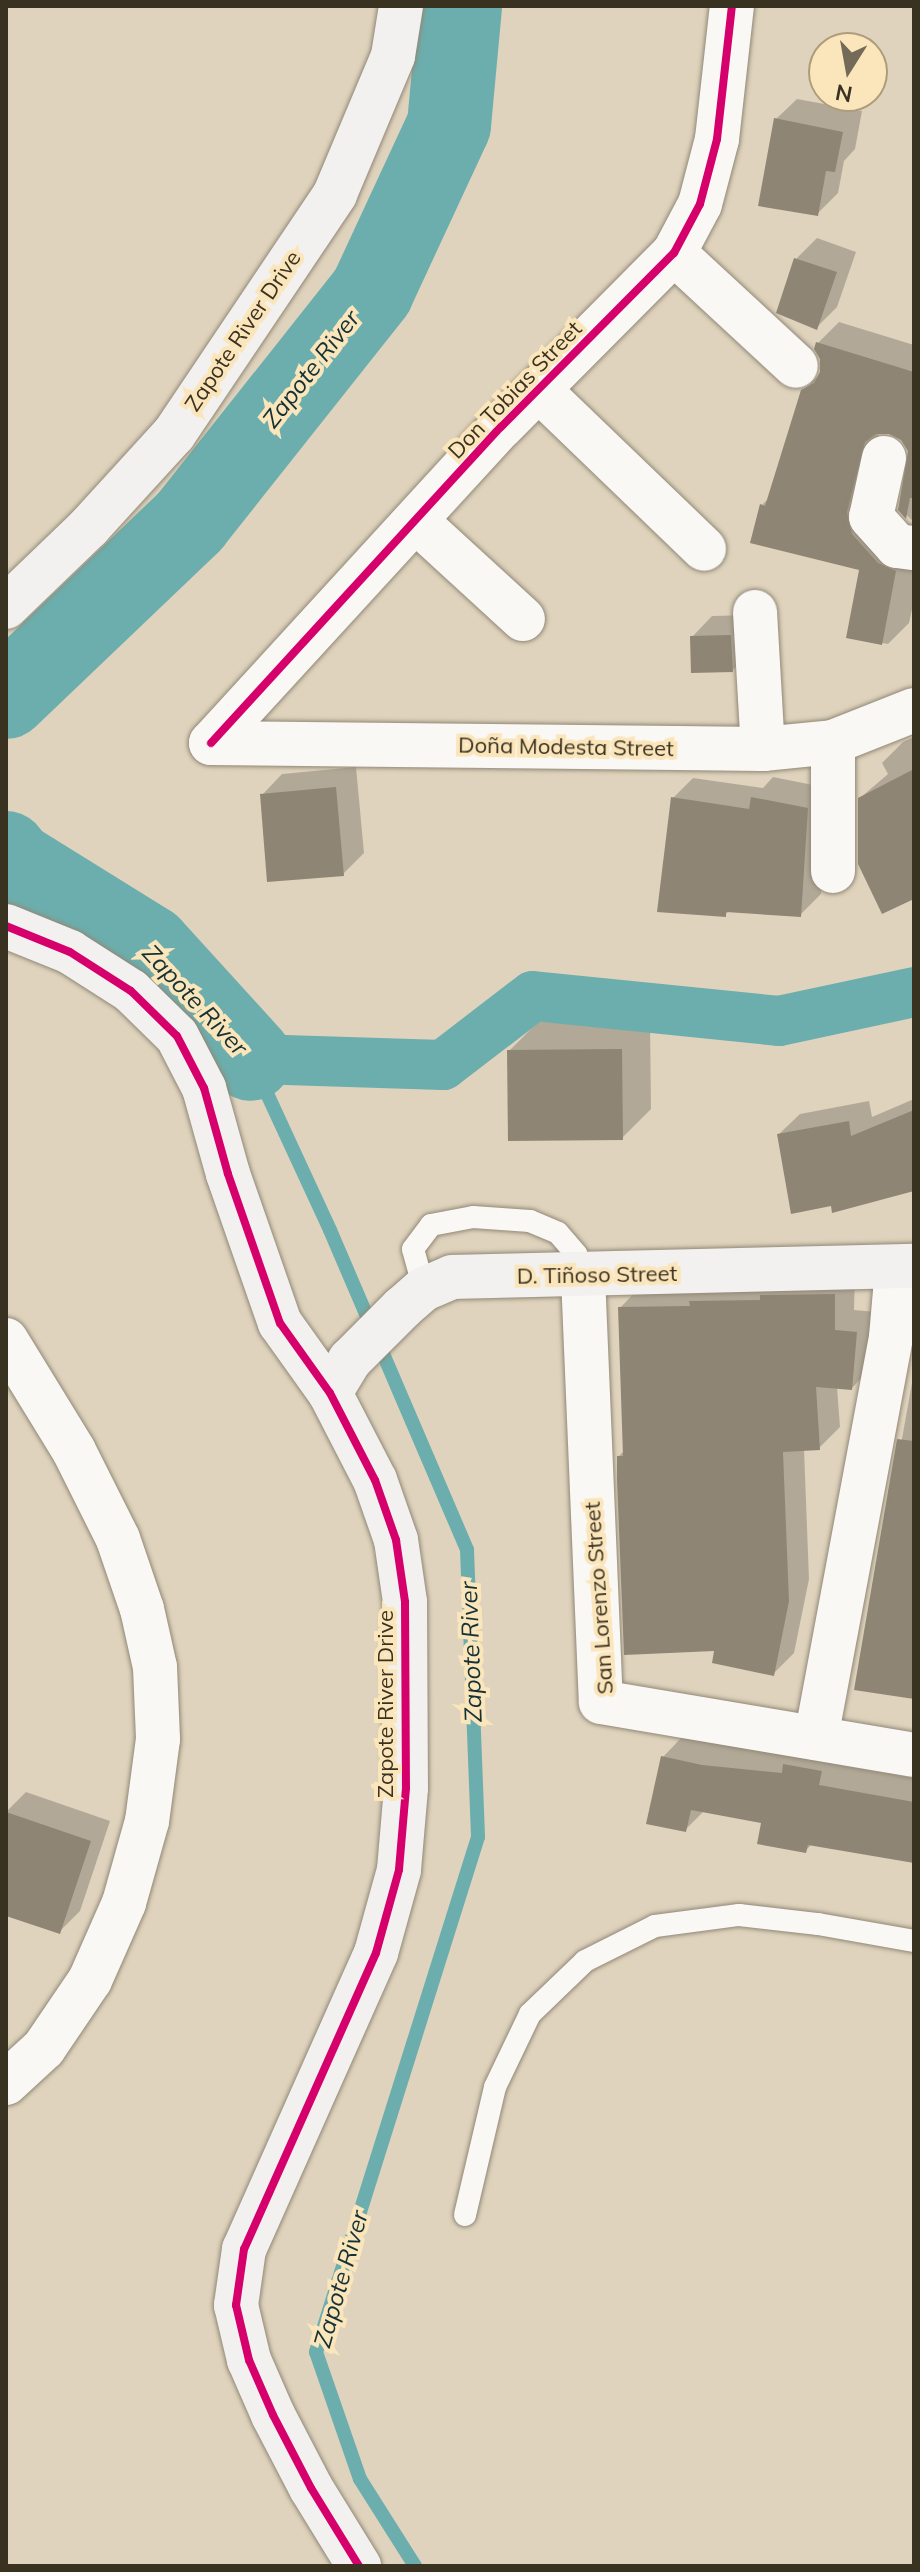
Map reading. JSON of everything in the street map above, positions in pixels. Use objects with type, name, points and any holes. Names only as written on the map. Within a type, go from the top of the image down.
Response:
[{"type":"street","name":"Zapote River Drive","points":[[6,607],[89,527],[174,434],[335,194],[393,56],[401,6]]},
{"type":"street","name":"Don Tobias Street","points":[[211,743],[539,390],[674,253],[700,204],[717,139],[732,6]]},
{"type":"street","points":[[674,253],[796,366]]},
{"type":"street","points":[[539,390],[704,549]]},
{"type":"street","points":[[884,458],[871,517],[897,546],[914,548]]},
{"type":"street","points":[[416,521],[523,619]]},
{"type":"street","points":[[755,612],[763,749]]},
{"type":"street","name":"Doña Modesta Street","points":[[211,743],[763,749],[833,742],[914,710]]},
{"type":"street","points":[[833,742],[833,871]]},
{"type":"street","name":"Zapote River Drive","points":[[6,926],[70,952],[131,991],[177,1036],[204,1088],[228,1174],[280,1323],[340,1377],[398,1556],[405,1602],[406,1757],[399,1870],[376,1953],[244,2249],[236,2305],[249,2360],[273,2415],[311,2488],[359,2566]]},
{"type":"street","points":[[816,1738],[906,1267]]},
{"type":"street","name":"D. Tiñoso Street","points":[[340,1377],[413,1298],[452,1277],[906,1267]]},
{"type":"street","name":"San Lorenzo Street","points":[[583,1276],[601,1702],[914,1755]]},
{"type":"street","points":[[6,1340],[74,1451],[118,1539],[142,1609],[155,1667],[158,1739],[147,1821],[124,1903],[90,1980],[44,2048],[6,2083]]},
{"type":"lane","points":[[413,1298],[413,1249],[431,1225],[473,1217],[530,1221],[558,1233],[576,1254],[583,1276]]},
{"type":"lane","points":[[465,2215],[495,2087],[530,2014],[585,1961],[655,1926],[739,1915],[818,1924],[914,1941]]},
{"type":"building","points":[[774,118],[843,132],[835,172],[826,171],[818,216],[758,206]]},
{"type":"building","points":[[794,258],[837,272],[817,330],[776,313]]},
{"type":"building","points":[[816,342],[914,372],[914,498],[910,498],[906,519],[898,510],[908,451],[901,440],[889,434],[876,434],[865,442],[847,512],[852,534],[878,563],[896,571],[882,645],[846,638],[859,570],[750,543],[760,504],[765,506],[801,390],[814,383],[820,372],[820,359],[814,349]]},
{"type":"building","points":[[731,635],[733,672],[691,673],[690,636]]},
{"type":"building","points":[[914,769],[914,899],[882,914],[858,864],[858,798]]},
{"type":"building","points":[[336,787],[344,876],[267,882],[260,794]]},
{"type":"building","points":[[671,797],[749,809],[751,797],[808,808],[801,917],[726,912],[726,917],[657,912]]},
{"type":"building","points":[[622,1049],[623,1140],[508,1141],[507,1050]]},
{"type":"building","points":[[914,1110],[914,1191],[832,1213],[831,1206],[791,1214],[777,1134],[849,1121],[851,1136]]},
{"type":"building","points":[[835,1294],[835,1330],[857,1332],[852,1390],[816,1387],[820,1450],[783,1452],[789,1601],[774,1676],[712,1663],[714,1651],[624,1655],[617,1480],[617,1456],[623,1456],[618,1307],[690,1306],[689,1301],[760,1300],[760,1295]]},
{"type":"building","points":[[897,1439],[914,1441],[914,1699],[854,1690]]},
{"type":"building","points":[[661,1756],[702,1765],[782,1773],[783,1764],[822,1771],[819,1785],[914,1802],[914,1863],[808,1845],[806,1853],[757,1844],[761,1823],[691,1810],[686,1832],[646,1824]]},
{"type":"building","points":[[6,1812],[91,1841],[60,1934],[6,1916]]},
{"type":"waterway","name":"Zapote River","points":[[6,697],[190,521],[372,291],[449,125],[460,6]]},
{"type":"waterway","name":"Zapote River","points":[[6,853],[12,862],[149,947],[251,1059]]},
{"type":"waterway","points":[[251,1059],[443,1065],[533,996],[779,1021],[914,992]]},
{"type":"waterway","name":"Zapote River","points":[[251,1059],[330,1230],[467,1550],[478,1837],[316,2352],[360,2479],[415,2566]]},
{"type":"cycle path","points":[[211,743],[501,427],[674,253],[700,204],[717,139],[732,6]]},
{"type":"cycle path","points":[[6,926],[70,952],[131,991],[177,1036],[204,1088],[228,1174],[280,1323],[330,1393],[375,1480],[396,1540],[405,1602],[406,1788],[399,1870],[376,1953],[244,2249],[236,2305],[249,2360],[273,2415],[311,2488],[359,2566]]}]
